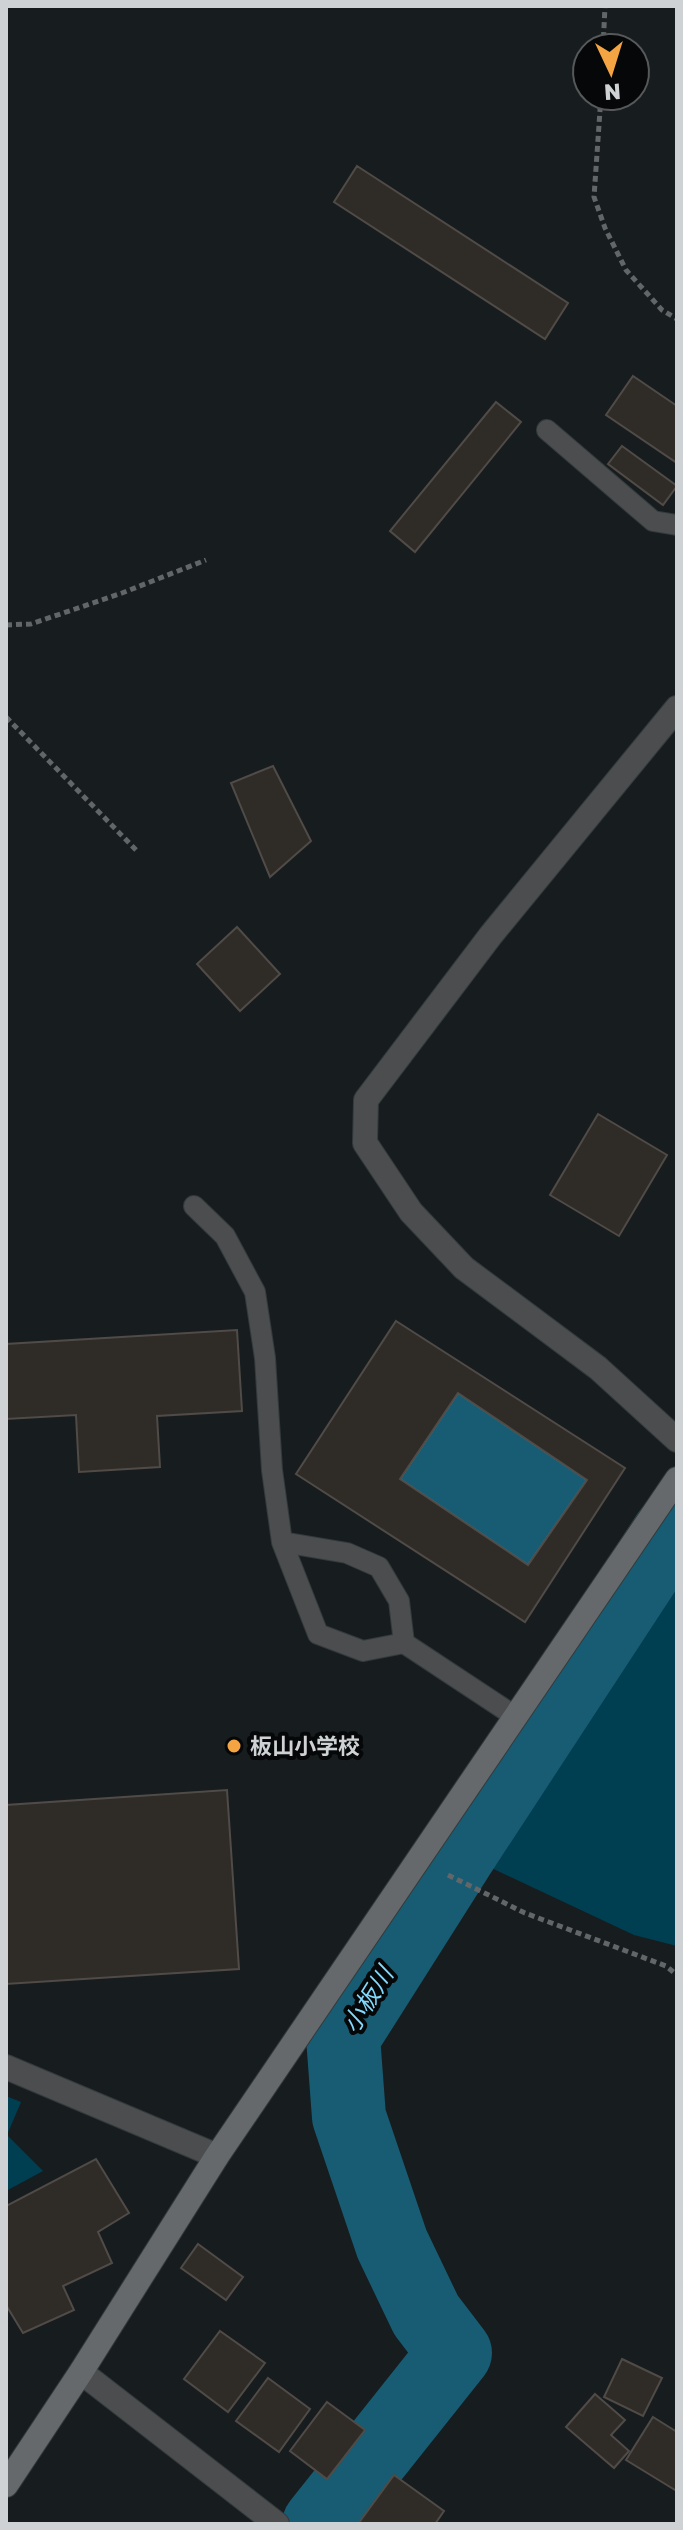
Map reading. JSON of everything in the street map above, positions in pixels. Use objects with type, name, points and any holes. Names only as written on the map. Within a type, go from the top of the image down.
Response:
[{"type":"street","points":[[677,708],[491,935],[366,1100],[365,1143],[411,1212],[464,1268],[598,1368],[677,1440]]},
{"type":"street","points":[[6,2485],[217,2156],[677,1479]]},
{"type":"street","points":[[6,2067],[217,2156]]},
{"type":"street","points":[[81,2372],[276,2523]]},
{"type":"lane","points":[[547,430],[653,521],[677,525]]},
{"type":"lane","points":[[194,1206],[225,1236],[255,1292],[265,1358],[272,1470],[282,1542],[318,1634],[363,1651],[404,1643],[516,1717]]},
{"type":"lane","points":[[282,1542],[347,1553],[379,1567],[399,1601],[404,1643]]},
{"type":"path","points":[[604,32],[605,6]]},
{"type":"path","points":[[600,112],[594,197],[605,228],[626,270],[662,310],[677,319]]},
{"type":"path","points":[[6,625],[31,624],[206,560]]},
{"type":"path","points":[[6,717],[137,851]]},
{"type":"path","points":[[465,1884],[525,1913],[666,1966],[677,1975]]},
{"type":"shaded area","points":[[458,1393],[587,1480],[528,1565],[400,1479]]},
{"type":"shaded area","points":[[677,1543],[677,1946],[634,1935],[468,1857]]},
{"type":"shaded area","points":[[6,2096],[21,2102],[7,2135],[43,2171],[6,2191]]},
{"type":"building","points":[[357,166],[568,303],[545,339],[334,202]]},
{"type":"building","points":[[633,376],[677,406],[677,463],[606,415]]},
{"type":"building","points":[[496,402],[521,422],[415,552],[390,531]]},
{"type":"building","points":[[622,446],[677,486],[663,505],[608,464]]},
{"type":"building","points":[[273,766],[311,841],[270,877],[231,783]]},
{"type":"building","points":[[237,927],[280,974],[240,1011],[197,964]]},
{"type":"building","points":[[598,1114],[667,1155],[619,1236],[550,1195]]},
{"type":"building","points":[[396,1321],[625,1468],[525,1622],[296,1474]],"holes":[[[458,1393],[587,1480],[528,1565],[400,1479]]]},
{"type":"building","points":[[237,1330],[242,1411],[157,1416],[160,1467],[79,1472],[76,1415],[6,1419],[6,1344]]},
{"type":"building","points":[[227,1790],[239,1969],[6,1984],[6,1805]]},
{"type":"building","points":[[96,2159],[129,2213],[98,2232],[112,2263],[63,2286],[74,2310],[23,2333],[6,2305],[6,2206]]},
{"type":"building","points":[[198,2244],[243,2277],[226,2300],[181,2268]]},
{"type":"building","points":[[220,2331],[265,2363],[228,2412],[184,2379]]},
{"type":"building","points":[[622,2359],[662,2378],[643,2416],[604,2397]]},
{"type":"building","points":[[268,2378],[310,2409],[279,2452],[236,2421]]},
{"type":"building","points":[[595,2394],[625,2420],[611,2435],[629,2451],[614,2468],[566,2427]]},
{"type":"building","points":[[327,2402],[365,2430],[327,2479],[290,2451]]},
{"type":"building","points":[[653,2417],[677,2432],[675,2490],[626,2460]]},
{"type":"building","points":[[394,2475],[444,2511],[435,2524],[358,2524]]},
{"type":"waterway","name":"小板川","points":[[319,2524],[455,2353],[426,2315],[392,2244],[349,2117],[343,2037],[669,1533]]},
{"type":"place","name":"板山小学校","points":[[234,1746]]}]
